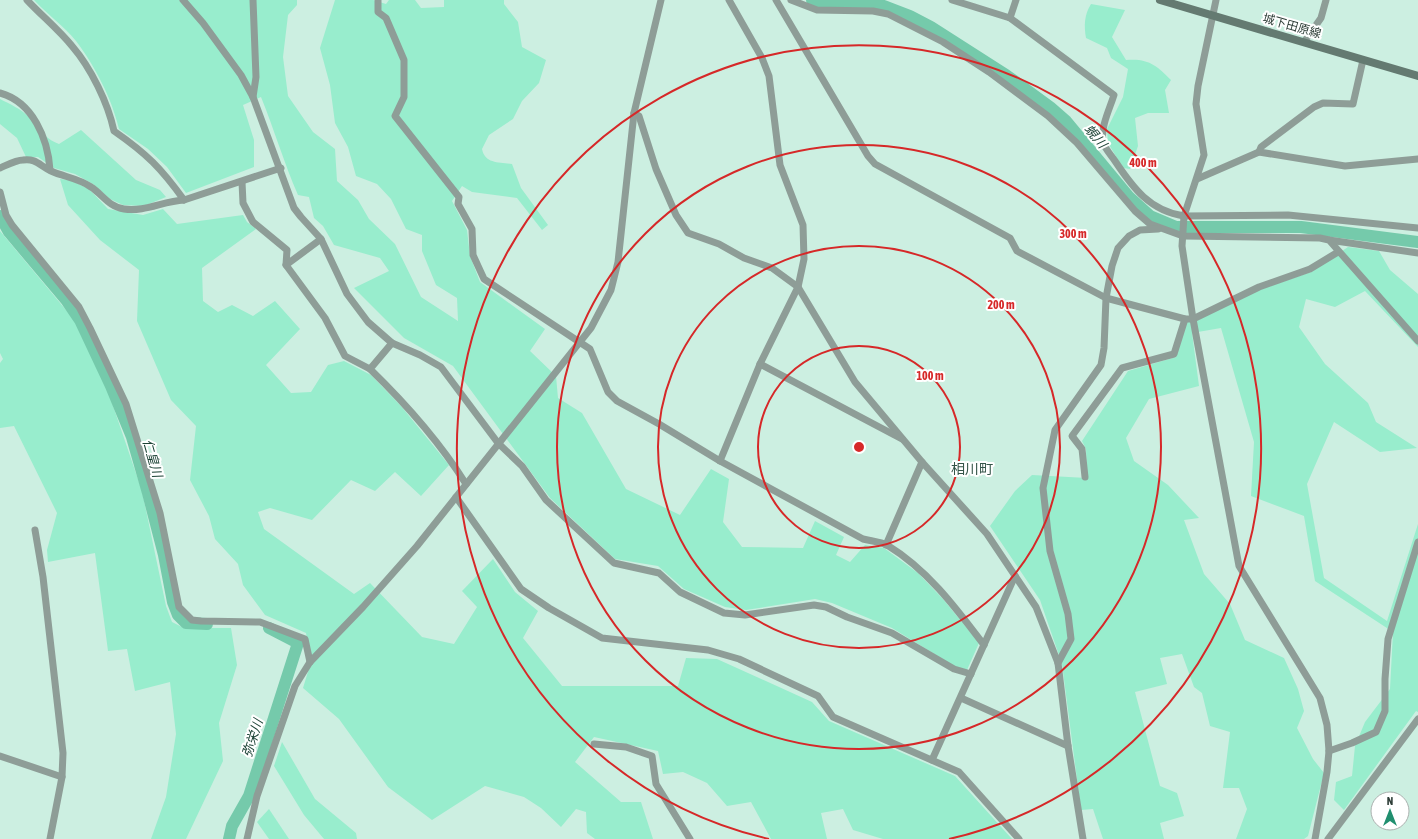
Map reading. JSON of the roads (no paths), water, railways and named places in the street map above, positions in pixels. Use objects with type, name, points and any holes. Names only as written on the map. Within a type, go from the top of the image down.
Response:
[{"type":"main road","name":"城下田原線","points":[[1160,0],[1418,76]]},
{"type":"street","points":[[27,0],[72,46],[96,84],[112,118],[114,131],[143,151],[158,166],[184,200]]},
{"type":"street","points":[[183,0],[203,23],[241,75],[253,97],[281,168],[294,208],[301,218],[321,239],[347,294],[368,322],[392,343],[420,355],[441,367],[498,443],[522,466],[546,500],[614,563],[659,573],[680,592],[724,613],[745,615],[814,605],[826,607],[847,617],[892,633],[954,669],[971,674]]},
{"type":"street","points":[[253,0],[256,77],[253,97]]},
{"type":"street","points":[[378,0],[378,12],[386,18],[404,60],[404,97],[395,116],[459,197],[458,204],[472,229],[472,255],[484,279],[590,349],[608,392],[617,401],[659,424],[720,461],[863,539],[886,545],[921,571],[948,598],[984,645]]},
{"type":"street","points":[[247,839],[257,796],[295,686],[310,662],[407,557],[456,497],[594,322],[611,290],[618,256],[634,113],[661,0]]},
{"type":"street","points":[[720,461],[760,364],[798,287],[804,259],[803,224],[780,165],[769,76],[762,58],[729,0]]},
{"type":"street","points":[[776,0],[875,164],[1010,238],[1017,251],[1106,298],[1189,319],[1259,286],[1310,269],[1338,252]]},
{"type":"street","points":[[791,0],[818,10],[873,11],[888,14],[943,42],[989,72],[1048,116],[1077,143],[1135,211],[1150,224],[1183,234],[1320,238],[1418,253]]},
{"type":"street","points":[[952,0],[1010,18],[1114,95],[1103,131],[1103,143],[1128,182],[1151,204],[1173,215],[1184,219],[1288,215],[1418,228]]},
{"type":"street","points":[[1010,18],[1016,0]]},
{"type":"street","points":[[1216,0],[1198,86],[1196,104],[1204,155],[1184,219],[1183,234],[1189,319],[1239,566],[1320,698],[1327,725],[1329,751],[1327,772],[1315,839]]},
{"type":"street","points":[[1304,42],[1321,18],[1326,0]]},
{"type":"street","points":[[1258,152],[1261,147],[1314,107],[1323,103],[1353,104],[1363,60]]},
{"type":"street","points":[[0,93],[24,106],[34,118],[49,158],[50,170]]},
{"type":"street","points":[[634,113],[639,116],[656,169],[676,215],[688,232],[719,244],[744,258],[772,268],[798,287],[855,382],[906,441],[922,462],[987,534],[1036,607],[1058,664],[1068,746],[1083,839]]},
{"type":"street","points":[[1197,179],[1258,152],[1346,166],[1418,159]]},
{"type":"street","points":[[0,168],[23,160],[36,160],[50,170],[73,177],[91,187],[109,203],[122,209],[143,210],[170,201],[184,200],[281,168]]},
{"type":"street","points":[[242,182],[243,203],[253,222],[287,250],[286,265],[325,318],[345,356],[370,369],[404,403],[452,462],[466,484]]},
{"type":"street","points":[[0,192],[6,215],[12,225],[79,307],[126,404],[160,513],[180,607],[192,620],[260,622],[305,639],[310,662]]},
{"type":"street","points":[[1058,664],[1071,639],[1068,614],[1050,551],[1043,488],[1055,430],[1101,365],[1104,348],[1106,298],[1112,266],[1118,248],[1129,236],[1140,230],[1161,228]]},
{"type":"street","points":[[286,265],[321,239]]},
{"type":"street","points":[[1329,240],[1418,341]]},
{"type":"street","points":[[1085,477],[1082,449],[1072,436],[1122,368],[1174,354],[1189,319]]},
{"type":"street","points":[[370,369],[392,343]]},
{"type":"street","points":[[760,364],[906,441]]},
{"type":"street","points":[[886,545],[922,462]]},
{"type":"street","points":[[456,497],[521,589],[548,608],[602,638],[708,650],[739,659],[818,696],[833,717],[959,772],[1019,839]]},
{"type":"street","points":[[35,530],[43,577],[64,753],[62,777],[50,839]]},
{"type":"street","points":[[1329,751],[1352,743],[1376,732],[1385,711],[1385,679],[1388,639],[1418,542]]},
{"type":"street","points":[[932,760],[1015,576]]},
{"type":"street","points":[[961,698],[1068,746]]},
{"type":"street","points":[[1328,839],[1418,719]]},
{"type":"street","points":[[594,744],[626,747],[652,756],[656,784],[690,839]]},
{"type":"street","points":[[0,756],[62,777]]},
{"type":"waterway","name":"蜆川","points":[[812,0],[832,4],[854,3],[884,6],[910,16],[931,27],[1006,75],[1050,107],[1066,121],[1129,197],[1150,216],[1176,227],[1301,227],[1418,242]]},
{"type":"waterway","name":"仁皇川","points":[[0,216],[9,232],[67,301],[80,320],[111,386],[132,437],[164,555],[173,602],[178,615],[186,623],[207,624]]},
{"type":"waterway","name":"弥栄川","points":[[229,839],[232,826],[249,796],[298,643],[269,628]]},
{"type":"district","name":"相川町","points":[[972,469]]}]
